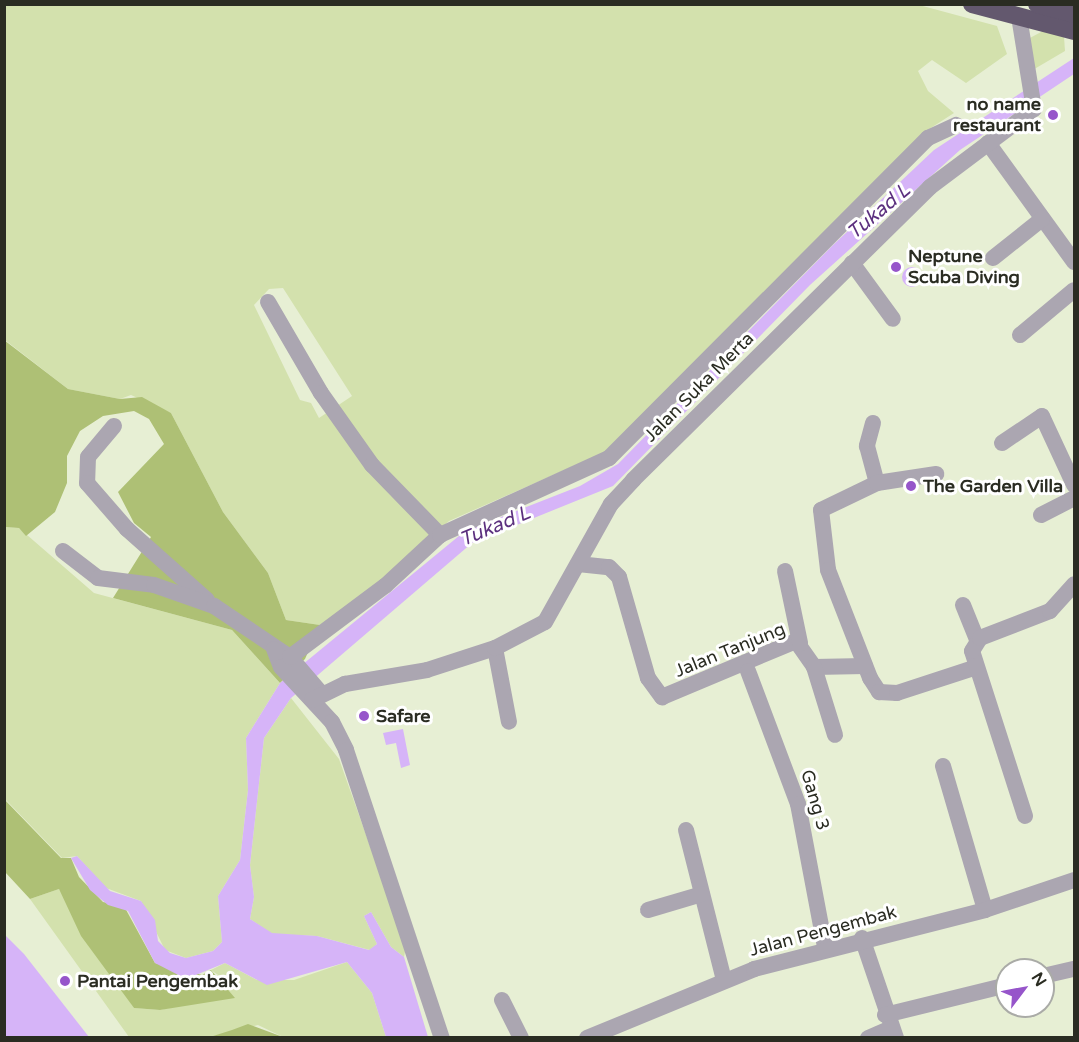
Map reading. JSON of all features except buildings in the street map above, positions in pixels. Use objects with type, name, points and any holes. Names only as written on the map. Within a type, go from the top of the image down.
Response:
[{"type":"highway","points":[[972,4],[1019,16],[1069,21]]},
{"type":"highway","points":[[1043,6],[1069,21]]},
{"type":"street","name":"Jalan Suka Merta","points":[[313,693],[427,670],[495,648],[545,622],[621,493],[930,187],[1035,104],[1026,75],[1019,16]]},
{"type":"street","points":[[291,664],[324,630],[440,535],[496,506],[586,473],[622,447],[636,429],[928,138],[956,125]]},
{"type":"street","points":[[988,143],[1074,262]]},
{"type":"street","points":[[993,258],[1042,219]]},
{"type":"street","points":[[852,262],[893,319]]},
{"type":"street","points":[[1020,335],[1074,290]]},
{"type":"street","points":[[268,302],[321,393],[372,465],[440,535]]},
{"type":"street","points":[[1002,442],[1042,416],[1074,485]]},
{"type":"street","points":[[873,423],[867,446],[877,483]]},
{"type":"street","points":[[114,426],[88,457],[87,483],[127,529],[214,606],[291,664],[332,722],[360,785],[441,1038]]},
{"type":"street","points":[[936,474],[877,483],[823,507],[828,570],[874,686],[886,694],[974,668]]},
{"type":"street","points":[[1041,515],[1074,498]]},
{"type":"street","points":[[63,551],[98,578],[154,585],[214,606]]},
{"type":"street","name":"Jalan Tanjung","points":[[578,564],[609,567],[619,577],[648,678],[662,697],[790,642],[800,643],[814,667],[835,735]]},
{"type":"street","points":[[785,571],[800,643]]},
{"type":"street","points":[[977,639],[1050,611],[1074,584]]},
{"type":"street","points":[[963,605],[977,639],[974,668],[1025,816]]},
{"type":"street","points":[[495,648],[509,723]]},
{"type":"street","points":[[814,667],[865,666]]},
{"type":"street","name":"Gang 3","points":[[748,670],[798,804],[825,947]]},
{"type":"street","points":[[943,766],[985,910]]},
{"type":"street","points":[[686,831],[724,980]]},
{"type":"street","name":"Jalan Pengembak","points":[[587,1038],[724,980],[825,947],[985,910],[1074,880]]},
{"type":"street","points":[[648,910],[702,894]]},
{"type":"street","points":[[862,938],[891,1027]]},
{"type":"street","points":[[1055,973],[1074,969]]},
{"type":"street","points":[[868,1038],[891,1027],[995,989]]},
{"type":"street","points":[[502,1000],[521,1038]]},
{"type":"green space","points":[[4,5],[919,5],[997,26],[1007,54],[966,83],[932,60],[918,71],[928,91],[954,113],[923,133],[605,452],[449,521],[380,584],[320,625],[286,620],[268,573],[223,512],[171,413],[131,395],[120,399],[68,389],[5,340]],"holes":[[[283,288],[352,396],[319,418],[311,403],[300,400],[254,305],[269,289]]]},
{"type":"green space","points":[[1043,31],[1064,37],[1065,51],[1031,71],[1028,39]]},
{"type":"green space","points":[[4,340],[68,389],[120,399],[142,397],[171,413],[223,512],[268,573],[286,620],[320,625],[305,659],[280,683],[232,630],[113,598],[151,537],[134,523],[118,492],[164,444],[149,419],[134,411],[103,416],[80,431],[67,456],[67,483],[55,512],[26,536],[19,528],[5,527]]},
{"type":"green space","points":[[4,527],[19,528],[94,593],[232,630],[280,683],[246,738],[248,790],[240,860],[218,896],[222,942],[213,951],[186,958],[165,950],[141,901],[106,888],[77,856],[62,858],[5,799]]},
{"type":"green space","points":[[291,698],[339,759],[406,947],[404,957],[391,947],[371,912],[364,916],[377,944],[370,950],[317,936],[272,934],[250,919],[254,897],[250,865],[264,738]]},
{"type":"green space","points":[[4,799],[61,858],[71,858],[79,877],[103,902],[124,906],[155,963],[202,975],[211,970],[235,998],[160,1010],[134,1008],[81,936],[59,889],[30,899],[5,872]]},
{"type":"green space","points":[[59,889],[134,1008],[160,1010],[204,1000],[221,977],[211,970],[225,963],[257,980],[294,980],[347,962],[372,993],[386,1037],[283,1037],[258,1025],[210,1037],[129,1037],[30,899]]},
{"type":"green space","points":[[248,1024],[283,1037],[210,1037],[232,1030]]},
{"type":"water","name":"Tukad L","points":[[1074,58],[1074,74],[960,150],[810,285],[613,486],[472,543],[291,698],[264,738],[250,865],[254,897],[250,919],[272,933],[317,936],[369,950],[377,944],[364,916],[371,912],[391,947],[404,957],[428,1037],[386,1037],[372,993],[347,962],[267,985],[225,963],[186,979],[155,963],[128,911],[108,905],[90,890],[71,858],[77,856],[110,891],[141,901],[155,920],[158,941],[170,953],[186,958],[213,951],[222,942],[218,896],[240,860],[248,790],[246,738],[280,683],[465,531],[580,486],[618,464],[832,246],[934,150]]},
{"type":"water","points":[[912,267],[919,270],[922,277],[919,284],[912,287],[905,284],[902,277],[905,270]]},
{"type":"water","points":[[403,729],[410,765],[401,768],[396,743],[386,745],[383,733]]},
{"type":"water","points":[[4,934],[24,954],[89,1037],[5,1037]]},
{"type":"place","name":"no name restaurant","points":[[1053,115]]},
{"type":"place","name":"Neptune Scuba Diving","points":[[896,267]]},
{"type":"place","name":"The Garden Villa","points":[[911,486]]},
{"type":"place","name":"Safare","points":[[364,716]]},
{"type":"place","name":"Pantai Pengembak","points":[[65,981]]}]
